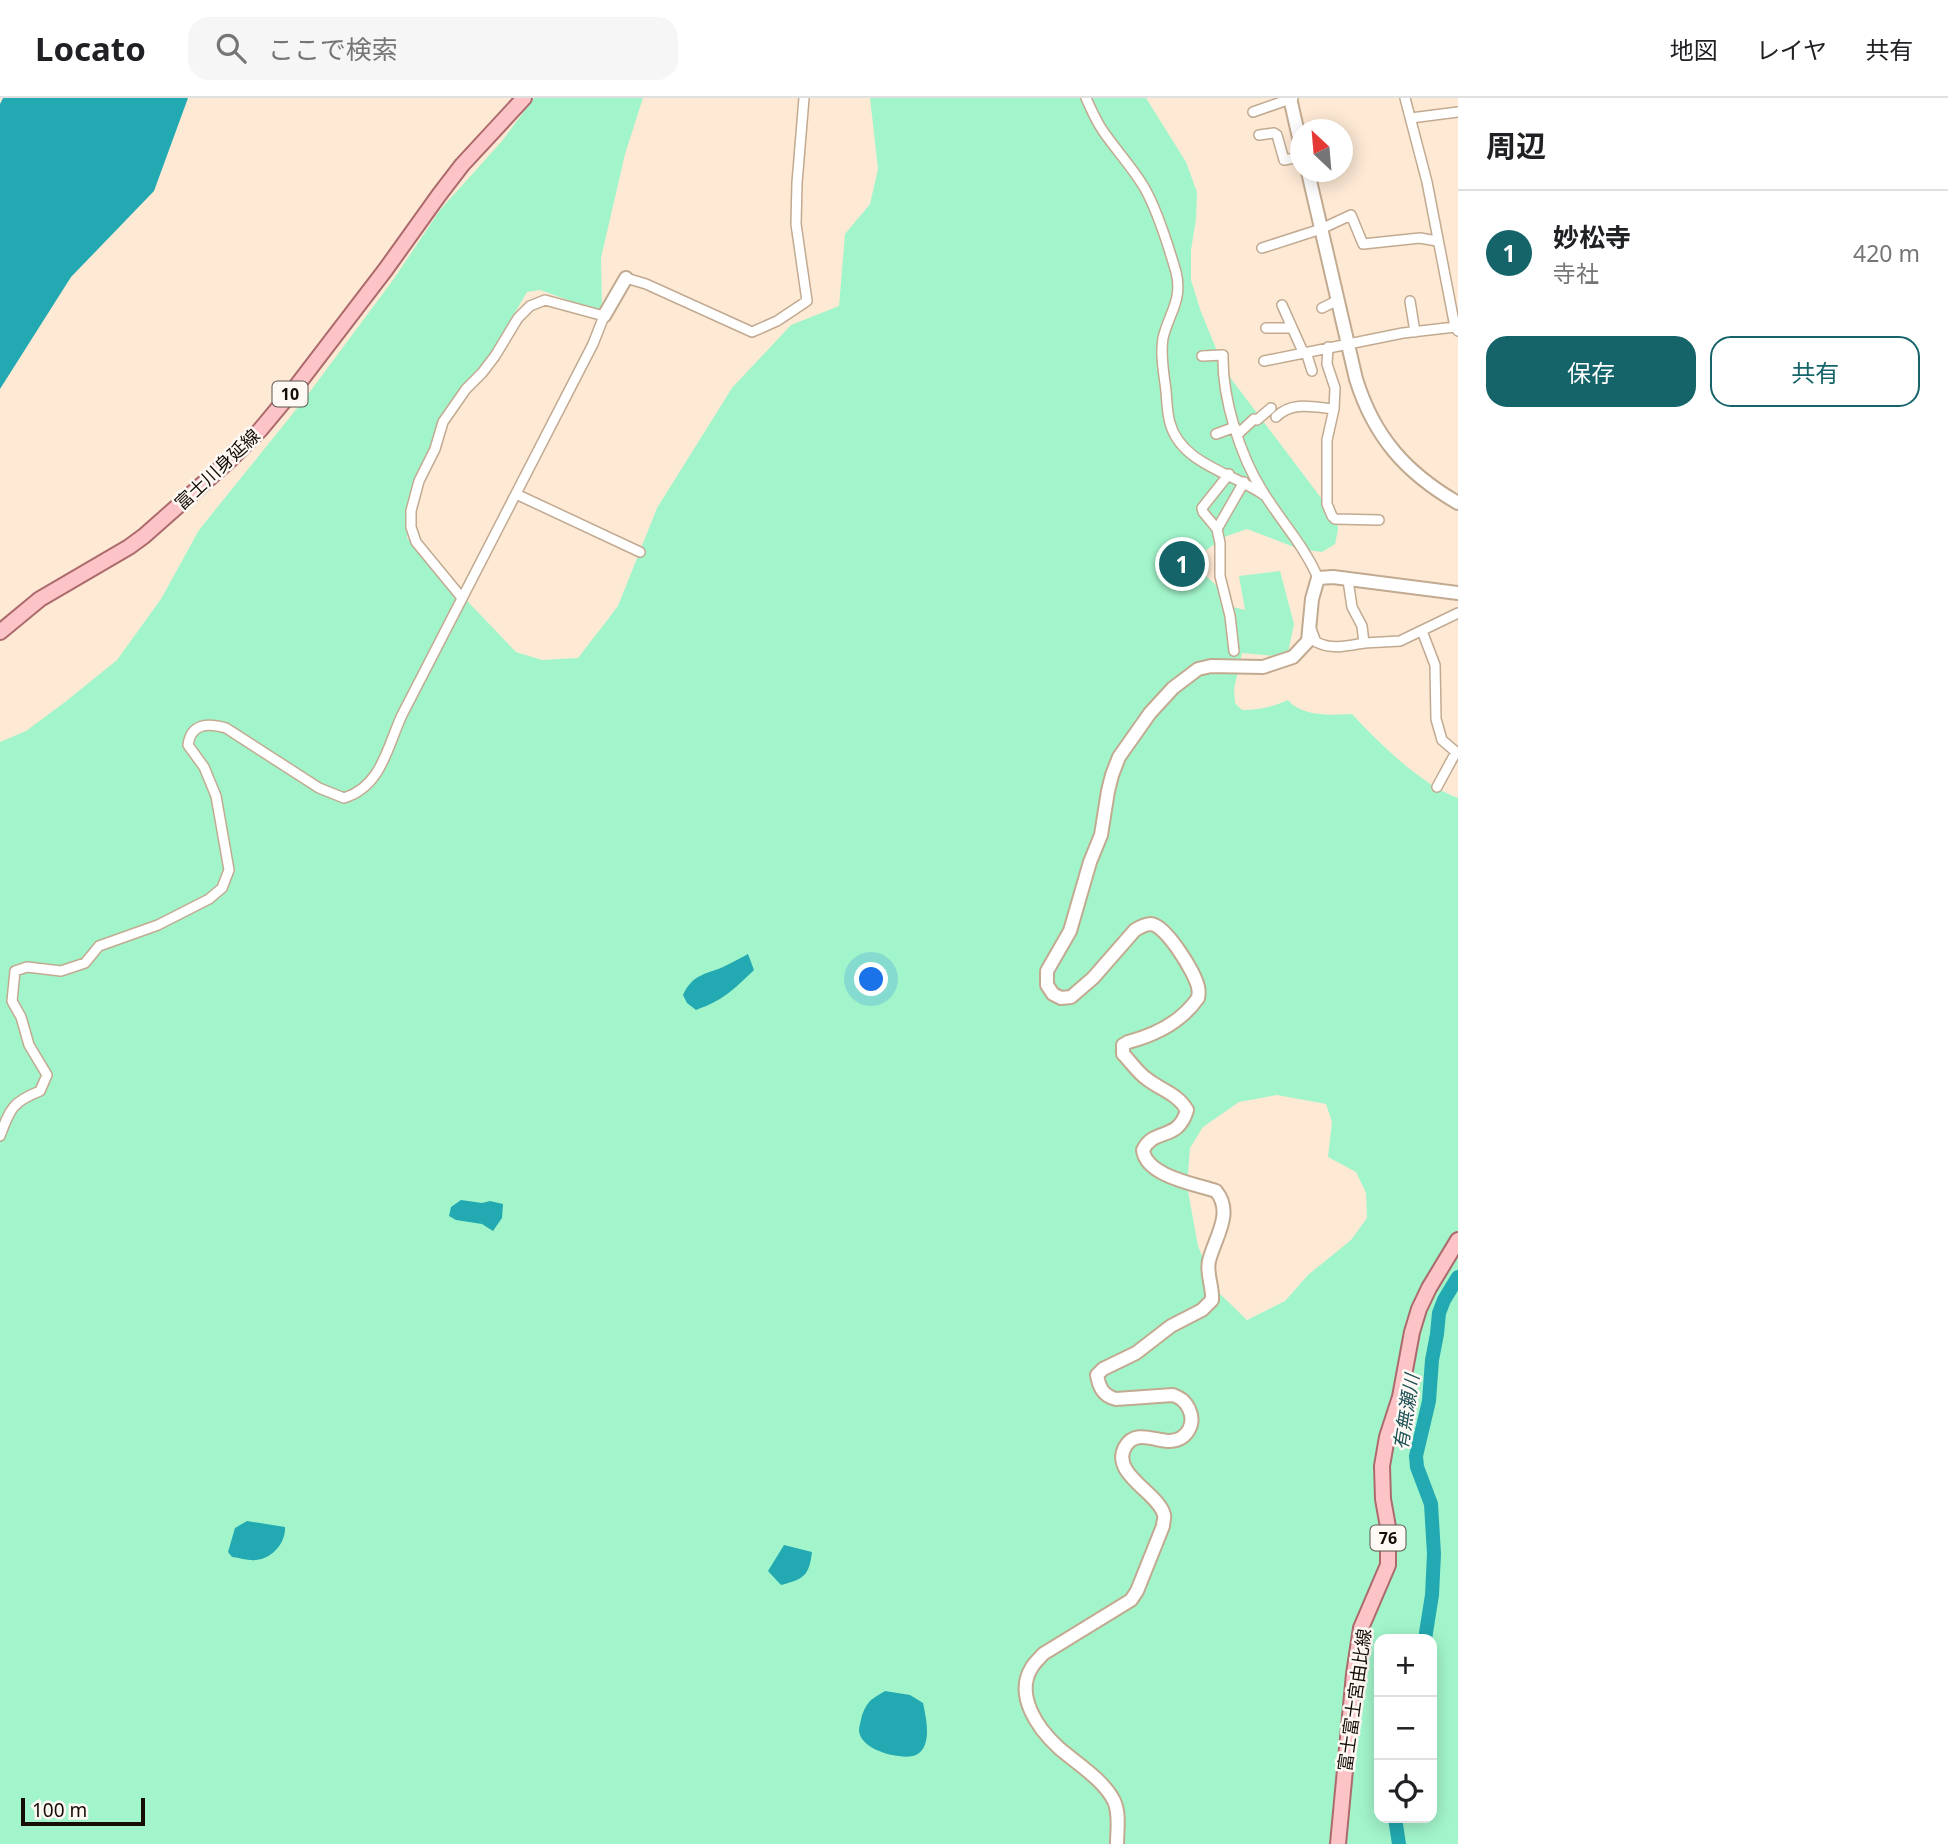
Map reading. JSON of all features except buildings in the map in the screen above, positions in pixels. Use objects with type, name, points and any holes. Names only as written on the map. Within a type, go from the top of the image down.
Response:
[{"type":"main road","name":"富士川身延線","points":[[0,632],[40,600],[144,536],[260,430],[386,269],[454,175],[524,98]]},
{"type":"main road","name":"富士富士宮由比線","points":[[1338,1844],[1361,1628],[1388,1565],[1388,1527],[1383,1499],[1382,1465],[1387,1437],[1400,1397],[1419,1309],[1458,1240]]},
{"type":"street","points":[[0,1136],[11,1109],[21,1099],[40,1091],[47,1074],[29,1045],[21,1017],[12,1001],[15,971],[27,967],[61,971],[85,963],[99,946],[158,925],[209,899],[222,888],[229,870],[216,796],[204,766],[188,746],[189,736],[200,726],[211,724],[226,729],[331,794],[344,798],[356,794],[380,770],[398,724],[593,344],[604,316],[626,278],[646,284],[752,332],[777,321],[807,302],[796,224],[804,98]]},
{"type":"street","points":[[1086,98],[1101,130],[1145,189],[1175,270],[1178,300],[1167,323],[1162,345],[1170,422],[1175,435],[1194,458],[1229,474],[1264,495]]},
{"type":"street","points":[[1253,113],[1291,98],[1295,119]]},
{"type":"street","points":[[1264,360],[1415,332],[1456,329],[1427,182],[1405,98]]},
{"type":"street","points":[[1411,118],[1458,112]]},
{"type":"street","points":[[1259,135],[1277,135],[1284,160],[1290,159]]},
{"type":"street","points":[[1310,182],[1364,405],[1392,449],[1421,480],[1458,503]]},
{"type":"street","points":[[1262,248],[1321,229],[1351,215],[1363,244],[1420,238],[1437,241]]},
{"type":"street","points":[[462,598],[416,542],[411,527],[411,511],[419,481],[435,449],[443,422],[466,389],[495,356],[518,318],[530,306],[545,300],[604,316]]},
{"type":"street","points":[[1322,308],[1338,300]]},
{"type":"street","points":[[1410,301],[1415,332]]},
{"type":"street","points":[[1282,305],[1312,371]]},
{"type":"street","points":[[1266,328],[1292,328]]},
{"type":"street","points":[[1328,347],[1327,364],[1335,388],[1334,409],[1327,440],[1329,511],[1335,519],[1379,520]]},
{"type":"street","points":[[1117,1844],[1117,1809],[1113,1798],[1095,1777],[1057,1746],[1041,1727],[1030,1712],[1026,1686],[1032,1667],[1043,1654],[1131,1600],[1137,1591],[1163,1525],[1164,1514],[1128,1474],[1122,1455],[1131,1440],[1143,1436],[1172,1441],[1185,1435],[1192,1418],[1182,1399],[1173,1395],[1116,1399],[1108,1397],[1102,1391],[1097,1375],[1103,1368],[1136,1353],[1171,1326],[1202,1310],[1212,1300],[1209,1261],[1219,1236],[1224,1210],[1223,1199],[1216,1191],[1158,1171],[1146,1161],[1143,1150],[1145,1144],[1150,1139],[1171,1133],[1180,1126],[1187,1110],[1183,1101],[1145,1078],[1122,1049],[1128,1042],[1164,1029],[1189,1010],[1198,998],[1198,984],[1172,939],[1159,926],[1143,925],[1135,930],[1093,978],[1071,997],[1061,998],[1053,994],[1047,985],[1047,971],[1070,931],[1090,862],[1101,835],[1111,775],[1119,757],[1150,713],[1173,688],[1198,669],[1211,666],[1264,667],[1293,657],[1308,641],[1312,600],[1318,578],[1286,523],[1255,479],[1228,404],[1223,355],[1202,356]]},
{"type":"street","points":[[1216,434],[1236,430],[1254,419],[1293,406],[1334,409]]},
{"type":"street","points":[[1229,474],[1202,508],[1217,529],[1220,543],[1220,576],[1230,616],[1234,652]]},
{"type":"street","points":[[1217,529],[1244,482]]},
{"type":"street","points":[[516,494],[639,552]]},
{"type":"street","points":[[1318,578],[1333,577],[1458,593]]},
{"type":"street","points":[[1348,580],[1352,607],[1362,626],[1364,643]]},
{"type":"street","points":[[1309,624],[1316,642],[1340,648],[1364,643],[1399,641],[1458,613]]},
{"type":"street","points":[[1422,631],[1435,665],[1436,719],[1443,740],[1456,752],[1437,788]]},
{"type":"green space","points":[[534,98],[643,98],[625,154],[601,258],[602,312],[540,290],[527,292],[488,359],[444,420],[410,497],[407,538],[516,652],[542,660],[578,658],[618,606],[657,508],[732,388],[791,325],[839,306],[845,234],[870,204],[878,169],[870,98],[1146,98],[1186,162],[1197,192],[1191,280],[1220,358],[1232,380],[1337,519],[1338,530],[1335,544],[1322,552],[1299,549],[1247,529],[1227,536],[1206,550],[1202,566],[1205,575],[1233,607],[1245,610],[1239,576],[1280,571],[1294,624],[1287,657],[1242,653],[1234,689],[1235,703],[1242,710],[1248,710],[1265,708],[1288,700],[1301,710],[1309,712],[1352,714],[1415,773],[1458,798],[1458,1230],[1428,1280],[1417,1332],[1444,1276],[1458,1254],[1458,1844],[0,1844],[0,742],[26,731],[117,660],[161,599],[199,530],[303,401],[393,280],[440,210],[502,141]],"holes":[[[1277,1095],[1326,1104],[1332,1122],[1328,1157],[1356,1172],[1366,1193],[1367,1218],[1351,1240],[1308,1275],[1285,1301],[1247,1320],[1217,1291],[1198,1246],[1187,1186],[1190,1148],[1203,1127],[1239,1102]]]},
{"type":"water","points":[[3,98],[188,98],[154,191],[71,277],[0,389],[0,104]]},
{"type":"water","points":[[748,954],[754,970],[734,989],[696,1010],[687,1003],[683,995],[695,979]]},
{"type":"water","points":[[461,1200],[503,1204],[502,1218],[493,1231],[482,1224],[456,1220],[449,1216],[451,1207]]},
{"type":"water","points":[[247,1521],[285,1527],[283,1539],[277,1549],[267,1557],[253,1560],[232,1557],[228,1552],[235,1528]]},
{"type":"water","points":[[784,1545],[812,1552],[804,1575],[781,1585],[768,1571]]},
{"type":"water","points":[[885,1691],[910,1695],[923,1703],[927,1723],[926,1738],[925,1745],[916,1755],[903,1757],[881,1752],[869,1746],[861,1737],[859,1728],[864,1709],[871,1700]]},
{"type":"waterway","name":"有無瀬川","points":[[1426,1634],[1432,1595],[1434,1554],[1431,1504],[1417,1467],[1416,1456],[1429,1401],[1439,1313],[1458,1277]]},
{"type":"waterway","name":"有無瀬川","points":[[1396,1823],[1399,1844]]},
{"type":"place","name":"妙松寺","points":[[1182,564]]}]
